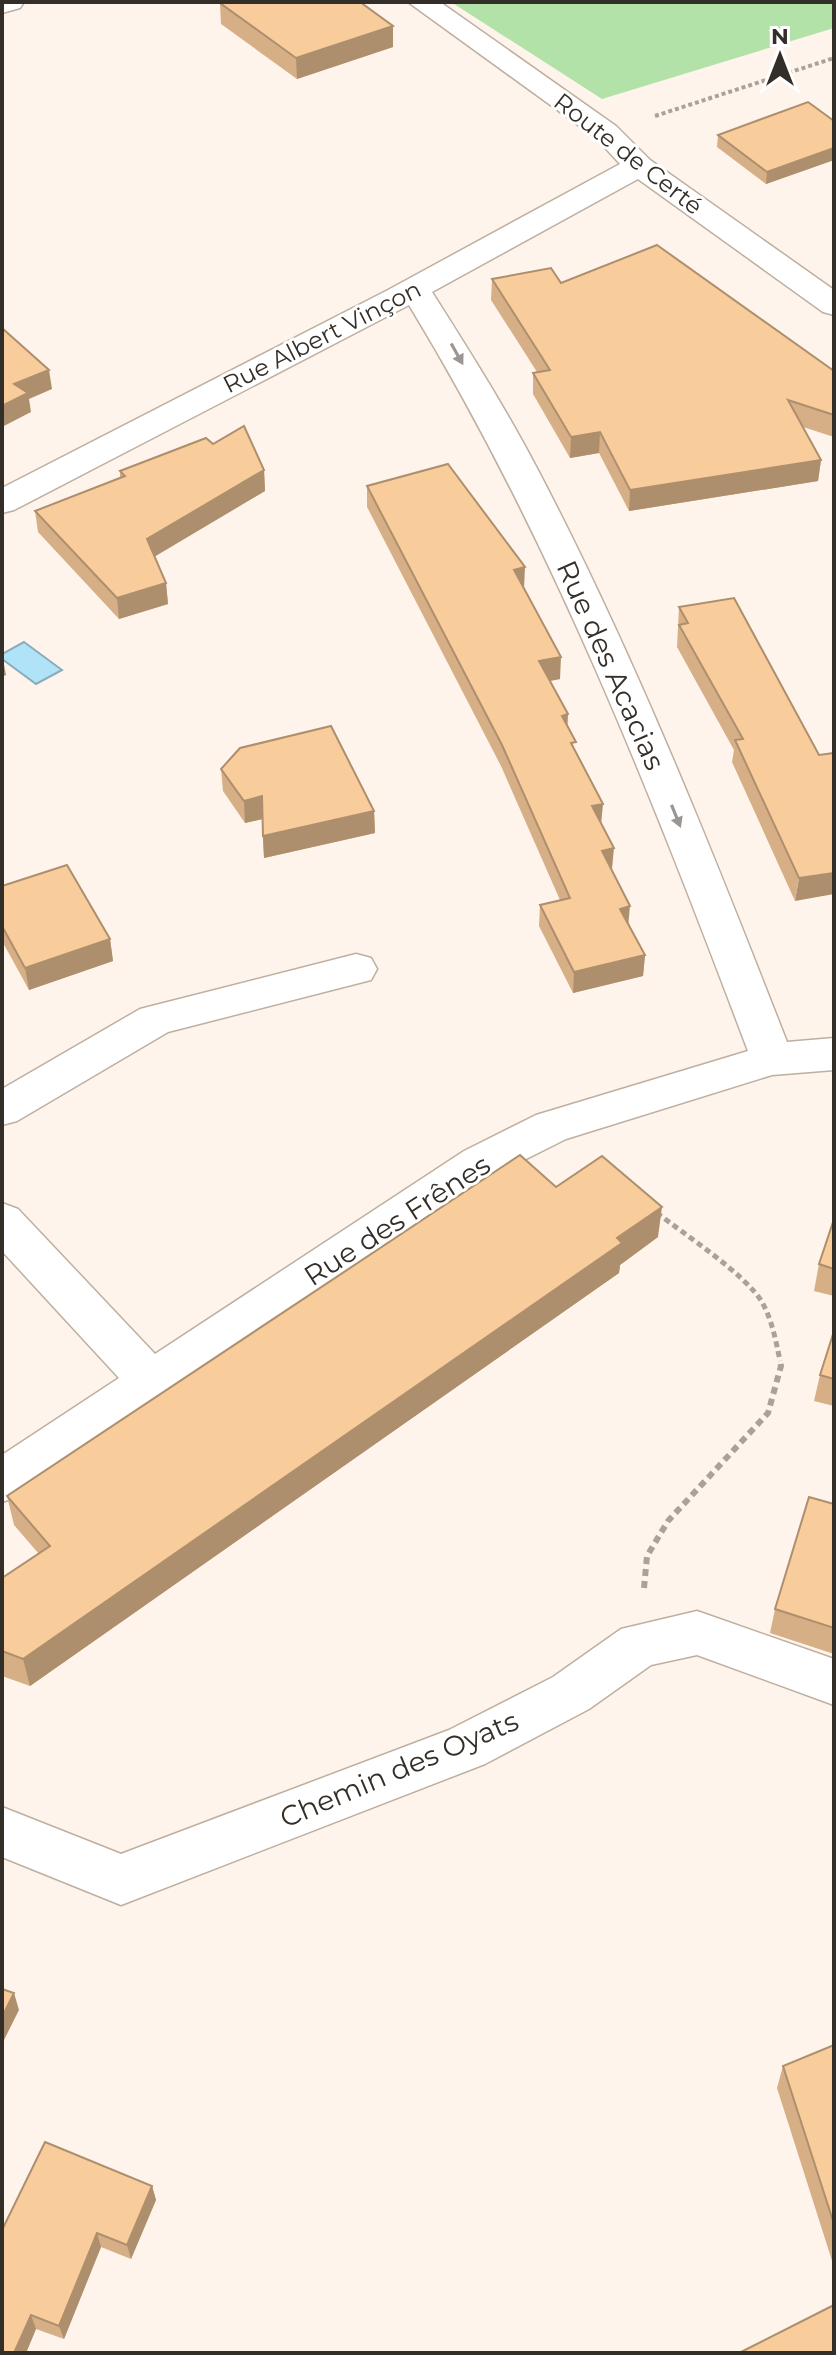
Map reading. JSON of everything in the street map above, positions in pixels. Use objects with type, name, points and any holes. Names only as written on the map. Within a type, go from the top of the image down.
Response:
[{"type":"main road","points":[[2,5],[10,2]]},
{"type":"main road","name":"Route de Certé","points":[[422,2],[606,132],[639,166],[834,305]]},
{"type":"main road","name":"Rue Albert Vinçon","points":[[2,502],[415,289],[639,166]]},
{"type":"main road","name":"Rue des Acacias","points":[[415,289],[450,342],[536,495],[662,783],[772,1059]]},
{"type":"main road","points":[[2,1109],[155,1020],[356,969]]},
{"type":"main road","name":"Rue des Frênes","points":[[2,1481],[479,1163],[551,1127],[772,1059],[834,1054]]},
{"type":"main road","points":[[2,1221],[151,1381]]},
{"type":"main road","name":"Chemin des Oyats","points":[[2,1832],[121,1880],[467,1747],[571,1693],[639,1645],[697,1633],[834,1682]]},
{"type":"path","points":[[606,132],[834,58]]},
{"type":"path","points":[[639,1645],[647,1556],[668,1521],[768,1413],[781,1366],[773,1329],[761,1300],[735,1275],[654,1211]]},
{"type":"green space","points":[[451,2],[834,2],[834,28],[602,99]]},
{"type":"water","points":[[24,642],[62,670],[36,684],[2,659],[2,654]]},
{"type":"building","points":[[360,2],[393,26],[296,58],[220,3]]},
{"type":"building","points":[[808,102],[834,121],[834,148],[767,172],[718,135]]},
{"type":"building","points":[[657,245],[834,371],[834,415],[788,400],[821,460],[630,490],[600,432],[571,437],[533,373],[550,370],[492,279],[551,268],[561,283]]},
{"type":"building","points":[[2,328],[49,370],[14,384],[28,393],[2,406]]},
{"type":"building","points":[[244,426],[264,470],[147,539],[166,583],[117,598],[35,511],[125,476],[120,471],[206,438],[213,444]]},
{"type":"building","points":[[448,464],[525,567],[514,570],[561,657],[539,661],[568,714],[562,716],[576,742],[571,743],[603,804],[592,806],[614,848],[602,851],[630,906],[620,909],[645,955],[574,972],[540,905],[570,898],[502,745],[367,486]]},
{"type":"building","points":[[734,598],[819,755],[834,753],[834,873],[799,878],[735,740],[743,739],[679,625],[688,623],[679,607]]},
{"type":"building","points":[[331,726],[374,811],[263,836],[262,796],[244,801],[221,769],[240,748]]},
{"type":"building","points":[[67,865],[110,939],[25,968],[2,926],[2,886]]},
{"type":"building","points":[[520,1155],[556,1187],[602,1156],[662,1207],[617,1238],[622,1243],[23,1659],[2,1651],[2,1578],[50,1546],[7,1496]]},
{"type":"building","points":[[834,1219],[834,1269],[819,1264]]},
{"type":"building","points":[[834,1331],[834,1379],[820,1375]]},
{"type":"building","points":[[809,1497],[834,1504],[834,1628],[775,1609]]},
{"type":"building","points":[[2,1989],[14,1993],[2,2017]]},
{"type":"building","points":[[834,2045],[834,2224],[783,2066]]},
{"type":"building","points":[[45,2142],[152,2186],[127,2245],[97,2233],[59,2326],[31,2315],[14,2353],[2,2353],[2,2230]]},
{"type":"building","points":[[834,2305],[834,2353],[739,2353]]}]
